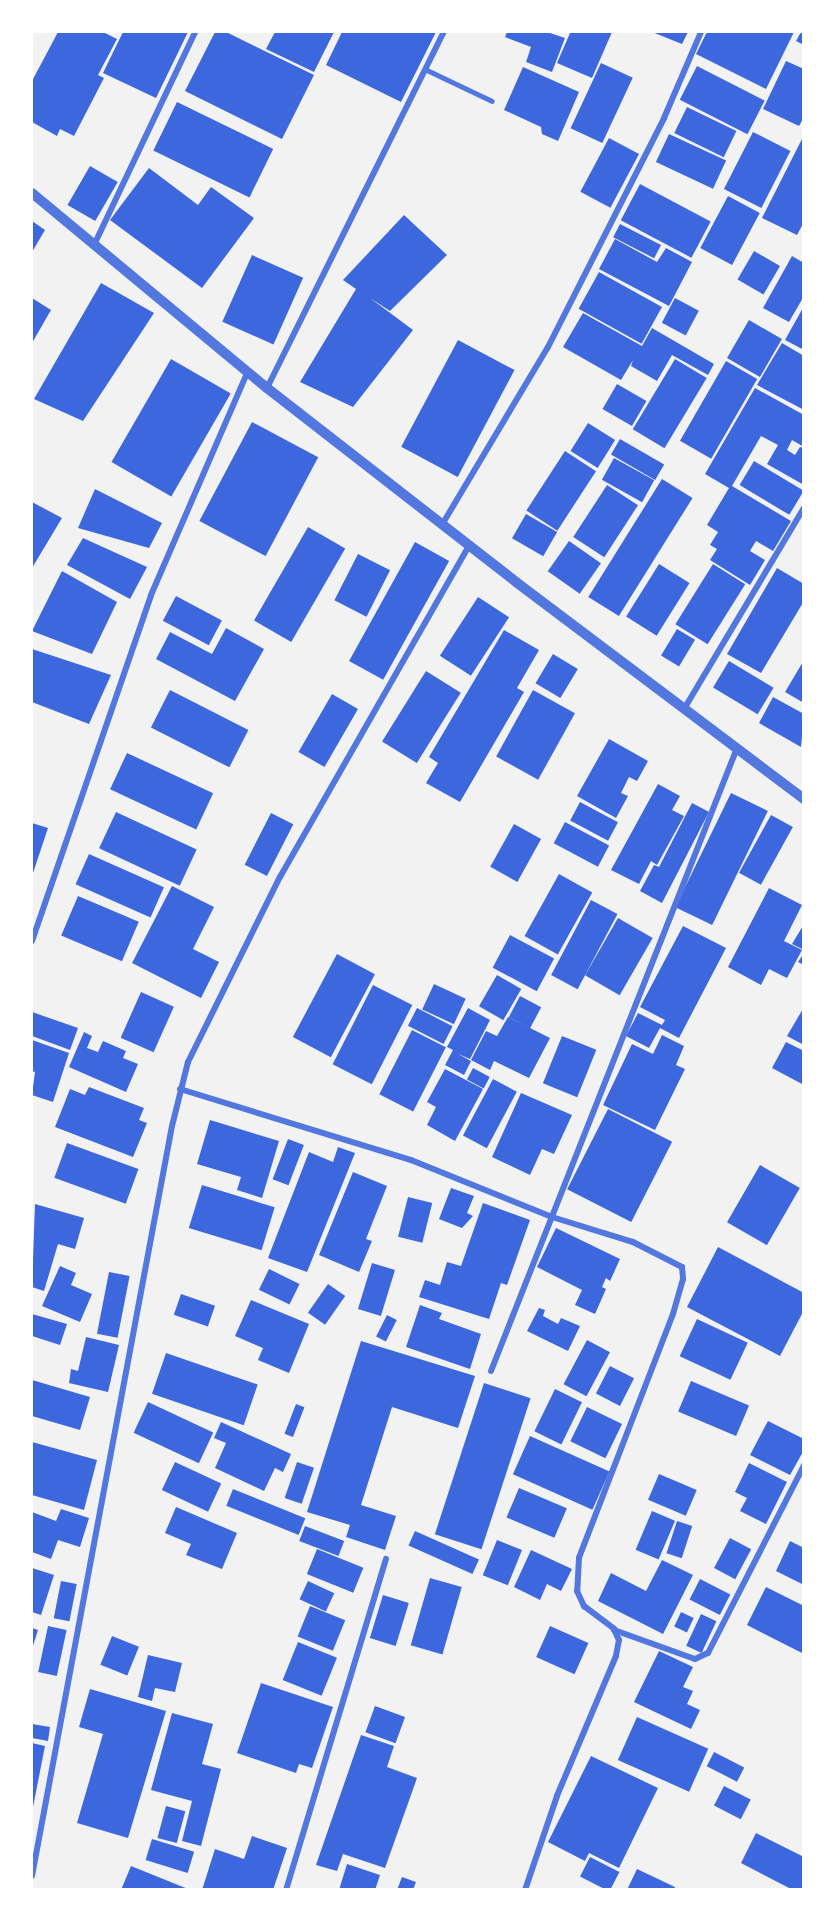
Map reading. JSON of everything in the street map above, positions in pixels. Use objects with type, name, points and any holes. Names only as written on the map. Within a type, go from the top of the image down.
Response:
[{"type":"street","points":[[95,243],[195,32]]},
{"type":"street","points":[[267,388],[444,32]]},
{"type":"street","points":[[443,523],[548,347],[664,118],[700,32]]},
{"type":"street","points":[[32,193],[267,388],[804,799]]},
{"type":"street","points":[[32,941],[151,595],[248,371]]},
{"type":"street","points":[[684,709],[804,508]]},
{"type":"street","points":[[32,1876],[180,1089],[208,1016],[280,877],[470,544]]},
{"type":"street","points":[[491,1371],[737,748]]},
{"type":"street","points":[[180,1089],[338,1135],[552,1217],[633,1242],[682,1267],[683,1279],[673,1314],[579,1558],[577,1591],[584,1606],[614,1629],[695,1659],[708,1653],[804,1465]]},
{"type":"street","points":[[286,1890],[386,1559]]},
{"type":"street","points":[[525,1890],[557,1796],[616,1656],[619,1640],[614,1629]]},
{"type":"lane","points":[[425,69],[492,101]]},
{"type":"building","points":[[58,32],[103,32],[117,39],[98,75],[104,78],[74,136],[60,129],[57,136],[32,122],[32,81]]},
{"type":"building","points":[[123,32],[188,32],[156,98],[103,73]]},
{"type":"building","points":[[215,32],[226,32],[314,75],[282,139],[185,91]]},
{"type":"building","points":[[275,32],[334,32],[314,72],[266,49]]},
{"type":"building","points":[[342,32],[436,32],[401,102],[326,65]]},
{"type":"building","points":[[507,32],[547,32],[565,38],[552,72],[526,62],[531,47],[505,37]]},
{"type":"building","points":[[565,32],[612,32],[592,78],[557,63],[570,33]]},
{"type":"building","points":[[652,32],[688,32],[682,44]]},
{"type":"building","points":[[707,32],[794,32],[766,89],[696,54]]},
{"type":"building","points":[[801,32],[804,32],[804,45],[796,41]]},
{"type":"building","points":[[786,61],[804,69],[804,117],[799,126],[763,109]]},
{"type":"building","points":[[601,63],[633,78],[602,143],[571,128]]},
{"type":"building","points":[[697,66],[765,101],[747,134],[680,100]]},
{"type":"building","points":[[523,67],[579,92],[558,141],[542,134],[541,127],[504,110]]},
{"type":"building","points":[[177,102],[273,149],[249,197],[153,151]]},
{"type":"building","points":[[687,107],[736,131],[724,157],[674,133]]},
{"type":"building","points":[[753,132],[790,151],[761,208],[724,189]]},
{"type":"building","points":[[669,134],[726,161],[713,189],[656,162]]},
{"type":"building","points":[[804,135],[804,222],[797,235],[762,218]]},
{"type":"building","points":[[609,138],[639,154],[610,208],[580,192]]},
{"type":"building","points":[[90,166],[118,182],[95,221],[68,205]]},
{"type":"building","points":[[149,168],[198,205],[211,187],[254,218],[202,288],[110,220]]},
{"type":"building","points":[[640,184],[711,222],[691,258],[621,220]]},
{"type":"building","points":[[728,196],[760,213],[732,265],[700,248]]},
{"type":"building","points":[[404,215],[447,255],[390,311],[370,298],[413,330],[353,407],[300,382],[356,289],[343,280]]},
{"type":"building","points":[[32,221],[45,230],[32,252]]},
{"type":"building","points":[[620,224],[661,245],[654,258],[613,237]]},
{"type":"building","points":[[615,239],[657,262],[666,248],[692,262],[669,306],[599,269]]},
{"type":"building","points":[[754,251],[780,266],[763,295],[738,280]]},
{"type":"building","points":[[252,255],[303,278],[273,344],[222,322]]},
{"type":"building","points":[[792,256],[804,263],[804,296],[789,322],[763,308]]},
{"type":"building","points":[[599,272],[662,307],[642,344],[579,309]]},
{"type":"building","points":[[101,283],[154,313],[83,421],[34,399]]},
{"type":"building","points":[[32,298],[51,310],[32,343]]},
{"type":"building","points":[[675,298],[699,311],[686,335],[662,323]]},
{"type":"building","points":[[804,306],[804,350],[785,340]]},
{"type":"building","points":[[583,313],[642,346],[652,328],[714,364],[708,375],[672,355],[657,381],[631,366],[633,360],[621,380],[563,347]]},
{"type":"building","points":[[749,320],[782,339],[760,377],[727,358]]},
{"type":"building","points":[[458,340],[515,370],[458,477],[401,447]]},
{"type":"building","points":[[782,343],[804,356],[804,410],[757,385]]},
{"type":"building","points":[[171,359],[231,394],[171,497],[112,462]]},
{"type":"building","points":[[675,359],[707,378],[664,448],[633,429]]},
{"type":"building","points":[[726,361],[757,379],[711,459],[680,441]]},
{"type":"building","points":[[617,384],[646,401],[632,426],[602,409]]},
{"type":"building","points":[[755,388],[804,415],[804,447],[792,440],[787,450],[795,455],[800,447],[804,448],[804,485],[767,464],[778,445],[761,436],[732,486],[791,521],[773,551],[756,541],[750,551],[765,560],[750,585],[710,560],[717,549],[710,545],[718,532],[707,525],[729,488],[705,474]]},
{"type":"building","points":[[252,422],[318,457],[266,556],[199,521]]},
{"type":"building","points":[[588,423],[615,440],[598,468],[571,451]]},
{"type":"building","points":[[620,439],[664,464],[655,480],[611,455]]},
{"type":"building","points":[[565,451],[596,471],[557,531],[526,511]]},
{"type":"building","points":[[614,458],[654,480],[642,502],[602,480]]},
{"type":"building","points":[[754,461],[804,491],[789,515],[740,485]]},
{"type":"building","points":[[662,479],[693,498],[619,616],[588,597]]},
{"type":"building","points":[[607,485],[638,505],[604,557],[573,537]]},
{"type":"building","points":[[95,489],[162,523],[149,548],[78,528]]},
{"type":"building","points":[[32,502],[62,518],[32,568]]},
{"type":"building","points":[[526,514],[557,532],[543,556],[512,538]]},
{"type":"building","points":[[308,527],[345,548],[291,642],[254,621]]},
{"type":"building","points":[[83,538],[147,567],[130,599],[67,565]]},
{"type":"building","points":[[569,541],[601,563],[580,594],[548,571]]},
{"type":"building","points":[[415,542],[449,561],[383,680],[349,661]]},
{"type":"building","points":[[358,554],[390,570],[366,617],[334,600]]},
{"type":"building","points":[[659,564],[690,583],[657,636],[626,617]]},
{"type":"building","points":[[713,564],[745,584],[708,644],[675,624]]},
{"type":"building","points":[[777,568],[804,584],[804,601],[761,673],[727,654]]},
{"type":"building","points":[[62,571],[117,602],[92,654],[32,631]]},
{"type":"building","points":[[176,596],[222,620],[209,645],[163,621]]},
{"type":"building","points":[[478,597],[509,617],[471,676],[440,656]]},
{"type":"building","points":[[226,628],[264,649],[235,701],[156,659],[170,632],[212,654]]},
{"type":"building","points":[[677,629],[695,640],[679,666],[661,656]]},
{"type":"building","points":[[504,630],[539,650],[517,688],[524,692],[460,802],[426,783],[438,763],[429,757]]},
{"type":"building","points":[[32,649],[111,675],[89,724],[32,702]]},
{"type":"building","points":[[553,654],[578,669],[560,698],[535,683]]},
{"type":"building","points":[[804,660],[804,703],[785,692]]},
{"type":"building","points":[[729,661],[774,688],[758,714],[713,688]]},
{"type":"building","points":[[426,671],[461,693],[417,763],[382,741]]},
{"type":"building","points":[[170,690],[248,730],[229,767],[151,727]]},
{"type":"building","points":[[533,690],[575,713],[538,780],[496,756]]},
{"type":"building","points":[[332,694],[358,709],[324,767],[298,752]]},
{"type":"building","points":[[773,697],[804,714],[801,747],[759,723]]},
{"type":"building","points":[[609,739],[648,761],[637,781],[629,777],[621,793],[628,796],[616,818],[577,796]]},
{"type":"building","points":[[127,753],[213,793],[196,829],[110,789]]},
{"type":"building","points":[[658,784],[680,796],[672,810],[684,816],[657,865],[651,861],[639,884],[611,870]]},
{"type":"building","points":[[731,793],[768,811],[712,925],[675,907]]},
{"type":"building","points":[[580,802],[618,822],[608,841],[570,821]]},
{"type":"building","points":[[692,803],[709,812],[662,903],[640,891],[654,865],[659,867]]},
{"type":"building","points":[[116,812],[197,850],[180,886],[99,848]]},
{"type":"building","points":[[271,813],[293,824],[267,876],[245,865]]},
{"type":"building","points":[[771,815],[793,827],[761,885],[739,873]]},
{"type":"building","points":[[565,822],[609,845],[598,867],[554,843]]},
{"type":"building","points":[[32,823],[48,828],[32,876]]},
{"type":"building","points":[[514,824],[541,839],[517,882],[490,867]]},
{"type":"building","points":[[89,854],[164,887],[150,917],[76,884]]},
{"type":"building","points":[[559,874],[592,892],[558,955],[525,936]]},
{"type":"building","points":[[172,886],[214,907],[193,949],[219,962],[201,998],[132,963]]},
{"type":"building","points":[[769,888],[802,905],[784,941],[802,950],[787,978],[769,969],[761,985],[728,967]]},
{"type":"building","points":[[78,896],[139,922],[122,961],[61,936]]},
{"type":"building","points":[[591,900],[617,914],[578,989],[551,975]]},
{"type":"building","points":[[618,918],[653,938],[620,995],[585,975]]},
{"type":"building","points":[[804,924],[804,950],[792,944]]},
{"type":"building","points":[[683,926],[726,948],[679,1038],[660,1028],[649,1048],[626,1036],[638,1013],[662,1025],[665,1020],[640,1007]]},
{"type":"building","points":[[510,935],[554,958],[537,991],[493,968]]},
{"type":"building","points":[[804,953],[804,965],[798,962]]},
{"type":"building","points":[[337,954],[375,974],[331,1057],[293,1037]]},
{"type":"building","points":[[497,975],[521,989],[503,1020],[479,1006]]},
{"type":"building","points":[[434,984],[466,999],[454,1024],[422,1009]]},
{"type":"building","points":[[373,985],[412,1005],[372,1084],[333,1064]]},
{"type":"building","points":[[141,992],[174,1007],[154,1052],[121,1038]]},
{"type":"building","points":[[520,996],[541,1007],[530,1028],[509,1017]]},
{"type":"building","points":[[804,1007],[804,1045],[787,1036]]},
{"type":"building","points":[[417,1008],[453,1026],[444,1044],[408,1026]]},
{"type":"building","points":[[468,1008],[490,1020],[470,1059],[458,1054],[471,1061],[464,1075],[445,1065],[453,1050],[447,1047]]},
{"type":"building","points":[[32,1012],[78,1028],[70,1050],[32,1036]]},
{"type":"building","points":[[508,1017],[550,1038],[529,1078],[494,1061],[490,1070],[471,1060],[486,1031],[497,1036]]},
{"type":"building","points":[[412,1030],[446,1047],[413,1111],[379,1094]]},
{"type":"building","points":[[84,1032],[92,1036],[87,1048],[98,1052],[103,1041],[126,1051],[123,1058],[138,1064],[126,1092],[69,1067]]},
{"type":"building","points":[[662,1035],[684,1046],[676,1065],[685,1069],[655,1130],[603,1105],[632,1044],[653,1054]]},
{"type":"building","points":[[562,1036],[596,1050],[577,1097],[543,1083]]},
{"type":"building","points":[[32,1040],[69,1053],[53,1102],[32,1095],[35,1072],[32,1071]]},
{"type":"building","points":[[786,1042],[804,1051],[804,1085],[772,1068]]},
{"type":"building","points":[[473,1068],[490,1077],[484,1088],[467,1079]]},
{"type":"building","points":[[445,1069],[483,1089],[455,1141],[427,1125],[436,1107],[427,1102]]},
{"type":"building","points":[[493,1079],[517,1092],[487,1148],[463,1136]]},
{"type":"building","points":[[89,1087],[144,1108],[139,1120],[147,1123],[133,1157],[55,1127],[70,1089],[85,1095]]},
{"type":"building","points":[[521,1093],[572,1115],[554,1154],[542,1149],[530,1175],[492,1157]]},
{"type":"building","points":[[608,1109],[672,1142],[631,1222],[567,1189]]},
{"type":"building","points":[[210,1120],[279,1141],[262,1198],[237,1190],[241,1177],[197,1164]]},
{"type":"building","points":[[288,1139],[304,1145],[288,1185],[273,1179]]},
{"type":"building","points":[[67,1143],[138,1169],[126,1204],[54,1178]]},
{"type":"building","points":[[338,1147],[355,1153],[307,1272],[268,1258],[309,1152],[333,1162]]},
{"type":"building","points":[[760,1165],[800,1188],[767,1245],[727,1222]]},
{"type":"building","points":[[353,1172],[387,1186],[366,1239],[372,1241],[359,1272],[319,1255]]},
{"type":"building","points":[[202,1185],[275,1207],[262,1250],[189,1228]]},
{"type":"building","points":[[451,1188],[474,1196],[467,1213],[473,1216],[462,1228],[439,1219]]},
{"type":"building","points":[[408,1197],[432,1203],[422,1243],[398,1237]]},
{"type":"building","points":[[483,1203],[530,1220],[507,1285],[501,1283],[489,1319],[419,1297],[425,1280],[440,1285],[447,1262],[461,1266]]},
{"type":"building","points":[[35,1204],[84,1218],[75,1249],[58,1244],[44,1291],[32,1287]]},
{"type":"building","points":[[556,1228],[620,1259],[610,1281],[606,1278],[602,1287],[606,1289],[595,1314],[575,1305],[582,1290],[537,1267]]},
{"type":"building","points":[[718,1247],[804,1293],[804,1310],[780,1356],[687,1307]]},
{"type":"building","points":[[372,1263],[395,1270],[381,1316],[358,1309]]},
{"type":"building","points":[[60,1266],[76,1273],[71,1285],[92,1294],[80,1322],[42,1306]]},
{"type":"building","points":[[269,1269],[300,1284],[289,1305],[259,1290]]},
{"type":"building","points":[[109,1272],[130,1276],[118,1338],[97,1334]]},
{"type":"building","points":[[328,1284],[345,1296],[325,1325],[308,1313]]},
{"type":"building","points":[[181,1294],[215,1306],[208,1327],[174,1315]]},
{"type":"building","points":[[251,1300],[309,1324],[289,1373],[258,1360],[263,1348],[235,1336]]},
{"type":"building","points":[[420,1305],[442,1313],[439,1319],[481,1334],[470,1369],[406,1347]]},
{"type":"building","points":[[539,1308],[545,1310],[543,1316],[558,1324],[561,1318],[580,1326],[568,1351],[527,1331]]},
{"type":"building","points":[[32,1314],[67,1324],[60,1345],[32,1336]]},
{"type":"building","points":[[387,1315],[397,1320],[386,1341],[376,1336]]},
{"type":"building","points":[[697,1319],[748,1343],[730,1380],[680,1356]]},
{"type":"building","points":[[86,1337],[119,1345],[108,1392],[69,1383],[71,1369],[78,1371]]},
{"type":"building","points":[[587,1340],[610,1352],[586,1396],[564,1384]]},
{"type":"building","points":[[361,1341],[475,1376],[458,1428],[392,1407],[361,1505],[396,1516],[385,1550],[346,1537],[350,1525],[307,1512]]},
{"type":"building","points":[[166,1353],[258,1385],[244,1425],[152,1394]]},
{"type":"building","points":[[610,1366],[634,1378],[620,1406],[596,1394]]},
{"type":"building","points":[[32,1380],[90,1397],[80,1430],[32,1416]]},
{"type":"building","points":[[691,1381],[749,1406],[736,1436],[678,1411]]},
{"type":"building","points":[[484,1383],[531,1398],[481,1549],[435,1534]]},
{"type":"building","points":[[555,1389],[582,1402],[561,1444],[534,1431]]},
{"type":"building","points":[[148,1402],[213,1432],[199,1463],[134,1433]]},
{"type":"building","points":[[296,1404],[304,1407],[293,1437],[285,1434]]},
{"type":"building","points":[[587,1407],[622,1424],[605,1458],[570,1441]]},
{"type":"building","points":[[768,1421],[804,1439],[804,1450],[790,1475],[750,1455]]},
{"type":"building","points":[[221,1422],[291,1454],[283,1472],[275,1468],[264,1491],[215,1468],[226,1443],[214,1438]]},
{"type":"building","points":[[530,1436],[609,1471],[592,1510],[513,1474]]},
{"type":"building","points":[[32,1442],[97,1460],[84,1510],[32,1495]]},
{"type":"building","points":[[175,1462],[221,1484],[208,1512],[162,1490]]},
{"type":"building","points":[[297,1462],[314,1468],[302,1504],[285,1498]]},
{"type":"building","points":[[749,1463],[787,1482],[766,1524],[740,1511],[747,1498],[735,1492]]},
{"type":"building","points":[[659,1474],[697,1490],[686,1516],[648,1500]]},
{"type":"building","points":[[519,1488],[567,1508],[554,1538],[506,1517]]},
{"type":"building","points":[[233,1489],[305,1518],[299,1535],[226,1506]]},
{"type":"building","points":[[176,1507],[237,1533],[222,1569],[186,1555],[191,1544],[165,1533]]},
{"type":"building","points":[[61,1509],[89,1518],[80,1547],[58,1540],[51,1559],[32,1552],[32,1512],[56,1521]]},
{"type":"building","points":[[652,1511],[675,1521],[659,1559],[636,1550]]},
{"type":"building","points":[[677,1521],[692,1526],[682,1558],[666,1553]]},
{"type":"building","points":[[305,1526],[344,1541],[338,1556],[299,1541]]},
{"type":"building","points":[[415,1531],[479,1559],[472,1574],[408,1546]]},
{"type":"building","points":[[730,1538],[751,1549],[735,1579],[714,1568]]},
{"type":"building","points":[[497,1540],[522,1550],[508,1585],[483,1575]]},
{"type":"building","points":[[790,1541],[804,1548],[804,1585],[776,1571]]},
{"type":"building","points":[[317,1549],[363,1568],[353,1593],[307,1574]]},
{"type":"building","points":[[531,1550],[572,1569],[561,1591],[547,1584],[540,1600],[514,1587]]},
{"type":"building","points":[[662,1560],[693,1575],[663,1634],[598,1601],[611,1573],[646,1591]]},
{"type":"building","points":[[32,1568],[54,1575],[41,1615],[32,1612]]},
{"type":"building","points":[[430,1578],[462,1587],[442,1654],[411,1645]]},
{"type":"building","points":[[700,1579],[730,1594],[720,1615],[690,1599]]},
{"type":"building","points":[[61,1581],[77,1584],[69,1621],[54,1618]]},
{"type":"building","points":[[308,1581],[334,1593],[326,1611],[300,1599]]},
{"type":"building","points":[[766,1587],[804,1606],[804,1654],[747,1625]]},
{"type":"building","points":[[383,1595],[409,1603],[396,1646],[370,1638]]},
{"type":"building","points":[[310,1606],[345,1620],[333,1651],[298,1637]]},
{"type":"building","points":[[681,1612],[694,1618],[687,1632],[674,1627]]},
{"type":"building","points":[[701,1614],[716,1621],[702,1653],[686,1646]]},
{"type":"building","points":[[48,1626],[67,1630],[57,1676],[38,1672]]},
{"type":"building","points":[[550,1626],[588,1643],[575,1674],[536,1657]]},
{"type":"building","points":[[32,1628],[38,1630],[32,1649]]},
{"type":"building","points":[[112,1636],[139,1647],[127,1676],[100,1665]]},
{"type":"building","points":[[298,1642],[337,1658],[322,1696],[283,1680]]},
{"type":"building","points":[[659,1651],[693,1667],[683,1687],[693,1691],[687,1704],[700,1710],[691,1729],[634,1702]]},
{"type":"building","points":[[148,1655],[182,1663],[175,1692],[155,1688],[152,1701],[138,1697]]},
{"type":"building","points":[[261,1683],[333,1707],[312,1768],[299,1764],[296,1773],[237,1753]]},
{"type":"building","points":[[90,1689],[166,1711],[128,1838],[77,1823],[103,1734],[79,1727]]},
{"type":"building","points":[[375,1706],[405,1717],[395,1743],[365,1732]]},
{"type":"building","points":[[172,1713],[213,1724],[202,1764],[221,1769],[201,1846],[182,1841],[192,1801],[151,1790]]},
{"type":"building","points":[[637,1717],[708,1749],[689,1792],[618,1760]]},
{"type":"building","points":[[32,1724],[50,1727],[48,1741],[32,1738]]},
{"type":"building","points":[[361,1735],[394,1746],[387,1767],[417,1778],[385,1868],[343,1854],[337,1871],[316,1865]]},
{"type":"building","points":[[32,1743],[45,1746],[33,1807],[32,1807]]},
{"type":"building","points":[[714,1752],[744,1767],[737,1782],[707,1766]]},
{"type":"building","points":[[591,1756],[658,1788],[619,1868],[589,1853],[585,1861],[548,1842]]},
{"type":"building","points":[[724,1786],[751,1800],[741,1819],[714,1806]]},
{"type":"building","points":[[166,1806],[185,1811],[177,1843],[157,1838]]},
{"type":"building","points":[[756,1833],[804,1857],[804,1890],[793,1890],[741,1863]]},
{"type":"building","points":[[252,1836],[287,1848],[273,1890],[202,1890],[215,1849],[244,1859]]},
{"type":"building","points":[[152,1839],[194,1852],[188,1873],[146,1860]]},
{"type":"building","points":[[590,1857],[619,1872],[610,1890],[580,1877]]},
{"type":"building","points":[[347,1864],[380,1875],[375,1890],[339,1890]]},
{"type":"building","points":[[131,1866],[188,1889],[188,1890],[121,1890]]},
{"type":"building","points":[[637,1869],[675,1887],[674,1890],[627,1890]]},
{"type":"building","points":[[402,1877],[416,1882],[413,1890],[397,1890]]}]
